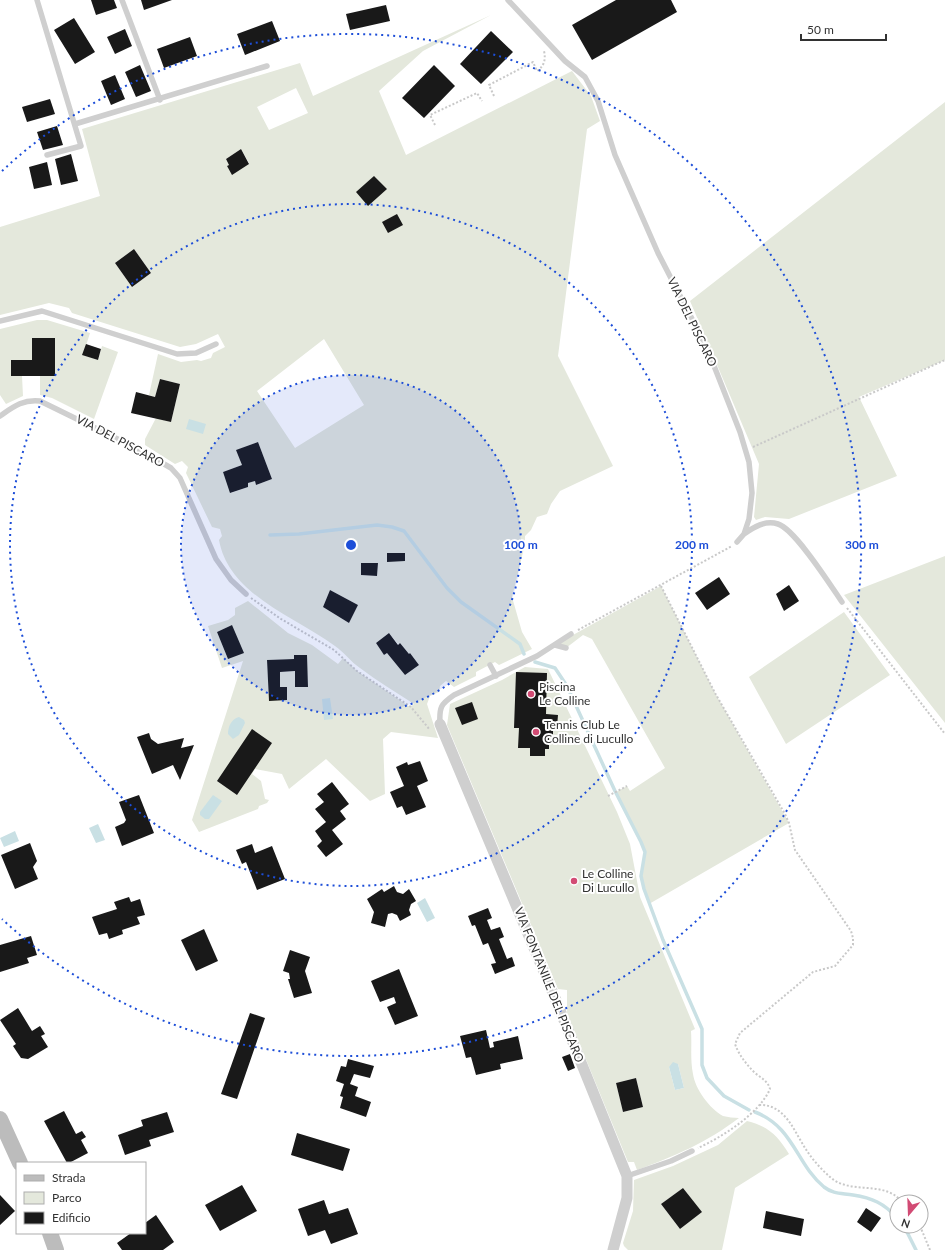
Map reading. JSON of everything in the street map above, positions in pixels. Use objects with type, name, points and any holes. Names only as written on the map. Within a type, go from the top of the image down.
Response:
[{"type":"main road","points":[[0,1119],[20,1162]]},
{"type":"main road","points":[[50,1234],[56,1250]]},
{"type":"street","name":"VIA FONTANILE DEL PISCARO","points":[[442,729],[556,998],[627,1176],[627,1198],[612,1250]]},
{"type":"lane","points":[[37,0],[81,146],[47,155]]},
{"type":"lane","points":[[122,0],[160,100]]},
{"type":"lane","name":"VIA DEL PISCARO","points":[[508,0],[565,61],[585,77],[598,101],[615,154],[658,253],[707,348],[746,450],[749,462],[752,493],[749,519],[744,534],[737,542]]},
{"type":"lane","points":[[75,124],[160,100],[267,66]]},
{"type":"lane","points":[[0,321],[42,311],[177,354],[196,353],[216,344]]},
{"type":"lane","name":"VIA DEL PISCARO","points":[[0,416],[16,404],[32,400],[40,401],[138,449],[171,468],[180,478],[216,560],[231,580],[246,594]]},
{"type":"lane","points":[[744,534],[756,526],[764,523],[783,526],[796,540],[842,602]]},
{"type":"lane","points":[[442,729],[440,713],[443,703],[454,695],[537,656],[571,634]]},
{"type":"lane","points":[[555,645],[566,648]]},
{"type":"lane","points":[[490,664],[496,676]]},
{"type":"lane","points":[[627,1176],[671,1161],[692,1151]]},
{"type":"path","points":[[494,96],[490,85],[533,62],[537,71],[543,67],[546,57],[544,48]]},
{"type":"path","points":[[435,125],[430,115],[477,93],[482,101]]},
{"type":"path","points":[[746,450],[945,360]]},
{"type":"path","points":[[571,634],[726,551],[737,542]]},
{"type":"path","points":[[661,586],[715,693],[785,814],[789,823],[795,850],[851,931],[853,938],[853,945],[835,966],[813,972],[736,1038],[735,1044],[738,1052],[756,1074],[769,1085],[770,1089],[759,1105],[715,1140],[692,1151]]},
{"type":"path","points":[[246,594],[281,619],[334,650],[357,671],[411,707],[430,731],[436,734],[442,729]]},
{"type":"path","points":[[842,602],[945,734]]},
{"type":"path","points":[[608,796],[627,786]]},
{"type":"path","points":[[759,1105],[773,1107],[786,1117],[808,1153],[836,1182],[845,1186],[882,1190],[891,1194]]},
{"type":"path","points":[[923,1234],[930,1250]]},
{"type":"green space","points":[[491,15],[423,51],[379,91],[406,155],[572,71],[591,96],[600,121],[587,129],[558,356],[613,466],[560,491],[551,504],[547,514],[537,517],[531,530],[525,536],[525,544],[512,597],[522,632],[532,649],[499,665],[495,662],[476,672],[476,676],[454,687],[446,681],[440,686],[439,692],[430,696],[427,704],[438,738],[391,732],[383,739],[385,794],[370,801],[326,759],[289,789],[282,774],[255,769],[252,774],[261,781],[265,799],[269,800],[267,803],[259,806],[258,809],[199,832],[192,820],[243,661],[222,668],[208,626],[228,620],[235,615],[235,608],[248,601],[288,633],[312,645],[338,664],[343,658],[357,671],[410,707],[414,704],[366,673],[335,646],[283,614],[249,590],[236,576],[225,559],[219,540],[222,536],[220,529],[212,527],[186,473],[188,467],[182,461],[175,464],[145,445],[145,439],[156,418],[171,422],[180,384],[160,379],[155,397],[149,395],[158,354],[181,362],[201,361],[211,358],[213,353],[225,347],[218,334],[196,344],[180,347],[72,313],[69,308],[49,303],[0,315],[0,227],[100,196],[82,129],[300,63],[313,96]],"holes":[[[296,88],[308,113],[269,130],[257,107]],[[241,149],[249,163],[232,174],[227,166],[229,165],[226,159]],[[134,249],[151,273],[132,287],[115,263]],[[324,339],[364,405],[295,448],[257,391]],[[258,442],[272,479],[256,485],[255,481],[248,483],[248,487],[231,493],[223,472],[242,465],[237,450]],[[361,563],[378,563],[377,576],[361,575]],[[330,590],[358,605],[349,623],[323,607]],[[232,625],[228,659],[217,632]],[[389,633],[398,644],[400,643],[409,654],[410,653],[419,665],[405,675],[387,653],[384,655],[376,643]],[[294,655],[306,655],[308,687],[295,687],[295,671],[280,672],[280,687],[287,687],[287,700],[269,700],[267,660],[294,659]]]},
{"type":"green space","points":[[945,102],[945,360],[859,397],[897,476],[789,519],[765,517],[756,520],[754,517],[759,464],[690,301]]},
{"type":"green space","points":[[37,320],[47,320],[90,333],[83,355],[98,360],[102,346],[118,352],[94,419],[52,398],[40,395],[40,376],[55,376],[55,338],[32,360],[11,360],[11,376],[22,376],[23,396],[6,404],[0,395],[0,329]]},
{"type":"green space","points":[[945,556],[945,723],[844,595]]},
{"type":"green space","points":[[661,586],[715,693],[789,823],[649,904],[641,876],[645,852],[616,792],[627,786],[630,791],[665,768],[592,639],[583,635],[566,648],[555,645]]},
{"type":"green space","points":[[844,612],[890,675],[786,744],[749,677]]},
{"type":"green space","name":"Le Colline Di Lucullo","points":[[525,667],[548,669],[617,812],[630,844],[640,897],[695,1029],[691,1031],[691,1058],[694,1080],[700,1092],[713,1109],[723,1116],[739,1118],[702,1142],[637,1170],[634,1162],[628,1162],[567,1013],[567,990],[558,989],[447,725],[450,704],[502,680]],"holes":[[[678,1064],[684,1088],[675,1090],[669,1067]],[[636,1078],[643,1107],[623,1112],[616,1083]]]},
{"type":"green space","points":[[747,1121],[767,1129],[781,1142],[789,1154],[735,1188],[722,1250],[628,1250],[623,1243],[633,1211],[634,1180],[673,1166],[718,1145]],"holes":[[[683,1188],[701,1212],[680,1229],[661,1204]]]},
{"type":"water","points":[[189,419],[206,424],[203,434],[186,429]]},
{"type":"water","points":[[330,698],[333,719],[324,720],[322,699]]},
{"type":"water","points":[[239,717],[244,720],[245,723],[239,735],[233,739],[228,734],[230,724]]},
{"type":"water","points":[[213,795],[222,801],[209,819],[205,819],[200,815],[200,812]]},
{"type":"water","points":[[98,824],[105,840],[96,843],[89,828]]},
{"type":"water","points":[[15,831],[19,841],[4,847],[0,838]]},
{"type":"water","points":[[425,898],[435,918],[427,922],[417,903]]},
{"type":"water","points":[[673,1062],[678,1064],[684,1088],[675,1090],[669,1067]]},
{"type":"building","points":[[91,0],[114,0],[117,8],[96,15]]},
{"type":"building","points":[[141,0],[172,0],[144,10]]},
{"type":"building","points":[[616,0],[671,0],[677,12],[592,60],[572,25]]},
{"type":"building","points":[[386,5],[390,21],[350,30],[346,14]]},
{"type":"building","points":[[74,18],[95,52],[75,64],[54,30]]},
{"type":"building","points":[[272,21],[280,41],[245,55],[237,34]]},
{"type":"building","points":[[125,29],[132,46],[115,54],[107,37]]},
{"type":"building","points":[[491,31],[513,52],[481,84],[460,64]]},
{"type":"building","points":[[190,37],[197,56],[164,68],[157,49]]},
{"type":"building","points":[[140,65],[151,91],[136,97],[125,72]]},
{"type":"building","points":[[434,65],[455,86],[424,118],[402,98]]},
{"type":"building","points":[[115,75],[125,99],[111,105],[101,81]]},
{"type":"building","points":[[50,99],[55,114],[27,122],[22,107]]},
{"type":"building","points":[[57,126],[63,145],[43,150],[37,132]]},
{"type":"building","points":[[241,149],[249,164],[232,175],[227,166],[229,165],[226,159]]},
{"type":"building","points":[[71,154],[78,181],[61,185],[55,159]]},
{"type":"building","points":[[47,162],[52,185],[34,189],[29,167]]},
{"type":"building","points":[[374,176],[387,189],[368,206],[356,192]]},
{"type":"building","points":[[397,214],[403,225],[388,233],[382,222]]},
{"type":"building","points":[[134,249],[151,273],[132,287],[115,263]]},
{"type":"building","points":[[32,338],[55,338],[55,376],[11,376],[11,360],[32,360]]},
{"type":"building","points":[[86,344],[101,349],[98,360],[82,355]]},
{"type":"building","points":[[160,379],[180,384],[171,422],[131,413],[136,392],[155,397]]},
{"type":"building","points":[[258,442],[272,479],[256,485],[255,481],[248,483],[248,487],[230,493],[223,472],[242,465],[236,450]]},
{"type":"building","points":[[387,553],[405,553],[405,561],[387,562]]},
{"type":"building","points":[[361,563],[378,563],[377,576],[361,575]]},
{"type":"building","points":[[719,577],[730,594],[707,610],[695,593]]},
{"type":"building","points":[[789,585],[799,601],[784,611],[776,594]]},
{"type":"building","points":[[330,590],[358,605],[349,623],[323,607]]},
{"type":"building","points":[[232,625],[244,653],[228,659],[217,632]]},
{"type":"building","points":[[389,633],[398,645],[400,643],[409,654],[410,653],[419,665],[405,675],[387,653],[384,655],[376,643]]},
{"type":"building","points":[[294,655],[307,655],[308,687],[295,687],[295,671],[280,672],[280,687],[287,687],[287,700],[269,701],[267,660],[294,659]]},
{"type":"building","name":"Piscina Le Colline","points":[[516,672],[547,673],[546,714],[558,715],[557,727],[553,727],[553,736],[549,736],[549,749],[545,749],[545,756],[530,756],[530,748],[518,748],[519,728],[514,728]]},
{"type":"building","points":[[472,702],[478,719],[462,725],[455,708]]},
{"type":"building","points":[[252,729],[272,743],[237,795],[217,781]]},
{"type":"building","points":[[149,733],[151,739],[158,744],[184,738],[181,748],[194,745],[180,780],[173,765],[152,774],[137,737]]},
{"type":"building","points":[[420,761],[428,781],[417,786],[426,807],[406,815],[402,806],[397,808],[390,792],[404,786],[396,767],[407,762],[408,765]]},
{"type":"building","points":[[332,782],[349,804],[340,811],[346,819],[332,830],[343,844],[326,857],[317,846],[322,841],[315,831],[326,822],[315,809],[324,802],[317,794]]},
{"type":"building","points":[[139,795],[154,833],[122,846],[115,827],[124,823],[126,820],[119,802]]},
{"type":"building","points":[[30,843],[37,861],[33,867],[38,879],[15,889],[1,855]]},
{"type":"building","points":[[252,844],[255,853],[272,846],[285,879],[257,890],[246,862],[242,864],[236,850]]},
{"type":"building","points":[[394,886],[397,892],[403,894],[409,889],[416,901],[411,904],[409,910],[411,915],[400,921],[397,915],[392,913],[388,914],[385,927],[371,923],[374,912],[367,899],[382,889],[384,892]]},
{"type":"building","points":[[129,897],[131,902],[140,899],[145,915],[137,917],[140,924],[122,930],[123,934],[109,939],[107,933],[99,935],[92,917],[117,909],[114,902]]},
{"type":"building","points":[[488,908],[492,918],[487,920],[491,930],[500,927],[504,937],[499,939],[507,959],[512,957],[515,966],[495,974],[491,964],[496,963],[488,943],[483,945],[475,925],[472,926],[468,916]]},
{"type":"building","points":[[204,929],[218,961],[196,971],[181,940]]},
{"type":"building","points":[[31,936],[37,955],[27,958],[29,963],[0,972],[0,945]]},
{"type":"building","points":[[290,950],[310,957],[305,971],[312,993],[294,998],[288,979],[290,979],[289,973],[283,971]]},
{"type":"building","points":[[399,969],[418,1016],[395,1025],[387,1007],[396,1003],[394,997],[380,1002],[371,981]]},
{"type":"building","points":[[18,1008],[32,1031],[40,1026],[45,1034],[41,1036],[48,1047],[28,1059],[21,1058],[13,1046],[16,1044],[0,1020]]},
{"type":"building","points":[[250,1013],[265,1018],[237,1099],[221,1094]]},
{"type":"building","points":[[486,1030],[490,1048],[494,1047],[493,1042],[518,1036],[523,1059],[500,1064],[501,1069],[476,1075],[471,1057],[466,1058],[460,1036]]},
{"type":"building","points":[[570,1054],[575,1068],[568,1071],[562,1057]]},
{"type":"building","points":[[348,1059],[374,1066],[370,1078],[354,1074],[350,1084],[358,1087],[355,1096],[371,1102],[366,1117],[340,1108],[343,1097],[340,1096],[344,1084],[336,1081],[341,1066],[346,1067]]},
{"type":"building","points":[[636,1078],[643,1107],[623,1112],[616,1083]]},
{"type":"building","points":[[64,1111],[76,1134],[82,1131],[86,1137],[81,1140],[88,1153],[71,1162],[66,1162],[44,1121]]},
{"type":"building","points":[[167,1112],[174,1132],[149,1140],[151,1146],[125,1155],[118,1135],[143,1126],[141,1120]]},
{"type":"building","points":[[297,1133],[350,1149],[343,1171],[291,1155]]},
{"type":"building","points":[[242,1185],[257,1211],[220,1231],[205,1205]]},
{"type":"building","points":[[683,1188],[702,1212],[680,1229],[661,1204]]},
{"type":"building","points":[[0,1195],[15,1211],[0,1225]]},
{"type":"building","points":[[324,1200],[329,1214],[348,1208],[358,1234],[331,1244],[325,1230],[308,1236],[298,1209]]},
{"type":"building","points":[[866,1208],[881,1218],[871,1232],[857,1222]]},
{"type":"building","points":[[766,1211],[804,1219],[801,1236],[763,1228]]},
{"type":"building","points":[[156,1215],[174,1242],[163,1250],[122,1250],[117,1243],[130,1234],[146,1234],[146,1222]]},
{"type":"waterway","points":[[270,535],[299,534],[377,525],[392,527],[404,531],[447,588],[461,602],[520,644],[524,654]]},
{"type":"waterway","points":[[535,662],[555,668],[567,686],[615,791],[641,842],[645,852],[641,876],[644,889],[663,940],[702,1029],[702,1065],[707,1078],[724,1096],[749,1110]]},
{"type":"waterway","points":[[755,1112],[768,1119],[787,1136],[807,1168],[824,1187],[834,1192],[860,1196],[872,1200],[889,1210]]},
{"type":"waterway","points":[[908,1234],[916,1250]]},
{"type":"place","name":"Piscina Le Colline","points":[[531,694]]},
{"type":"place","name":"Tennis Club Le Colline di Lucullo","points":[[536,732]]},
{"type":"place","name":"Le Colline Di Lucullo","points":[[574,881]]}]
